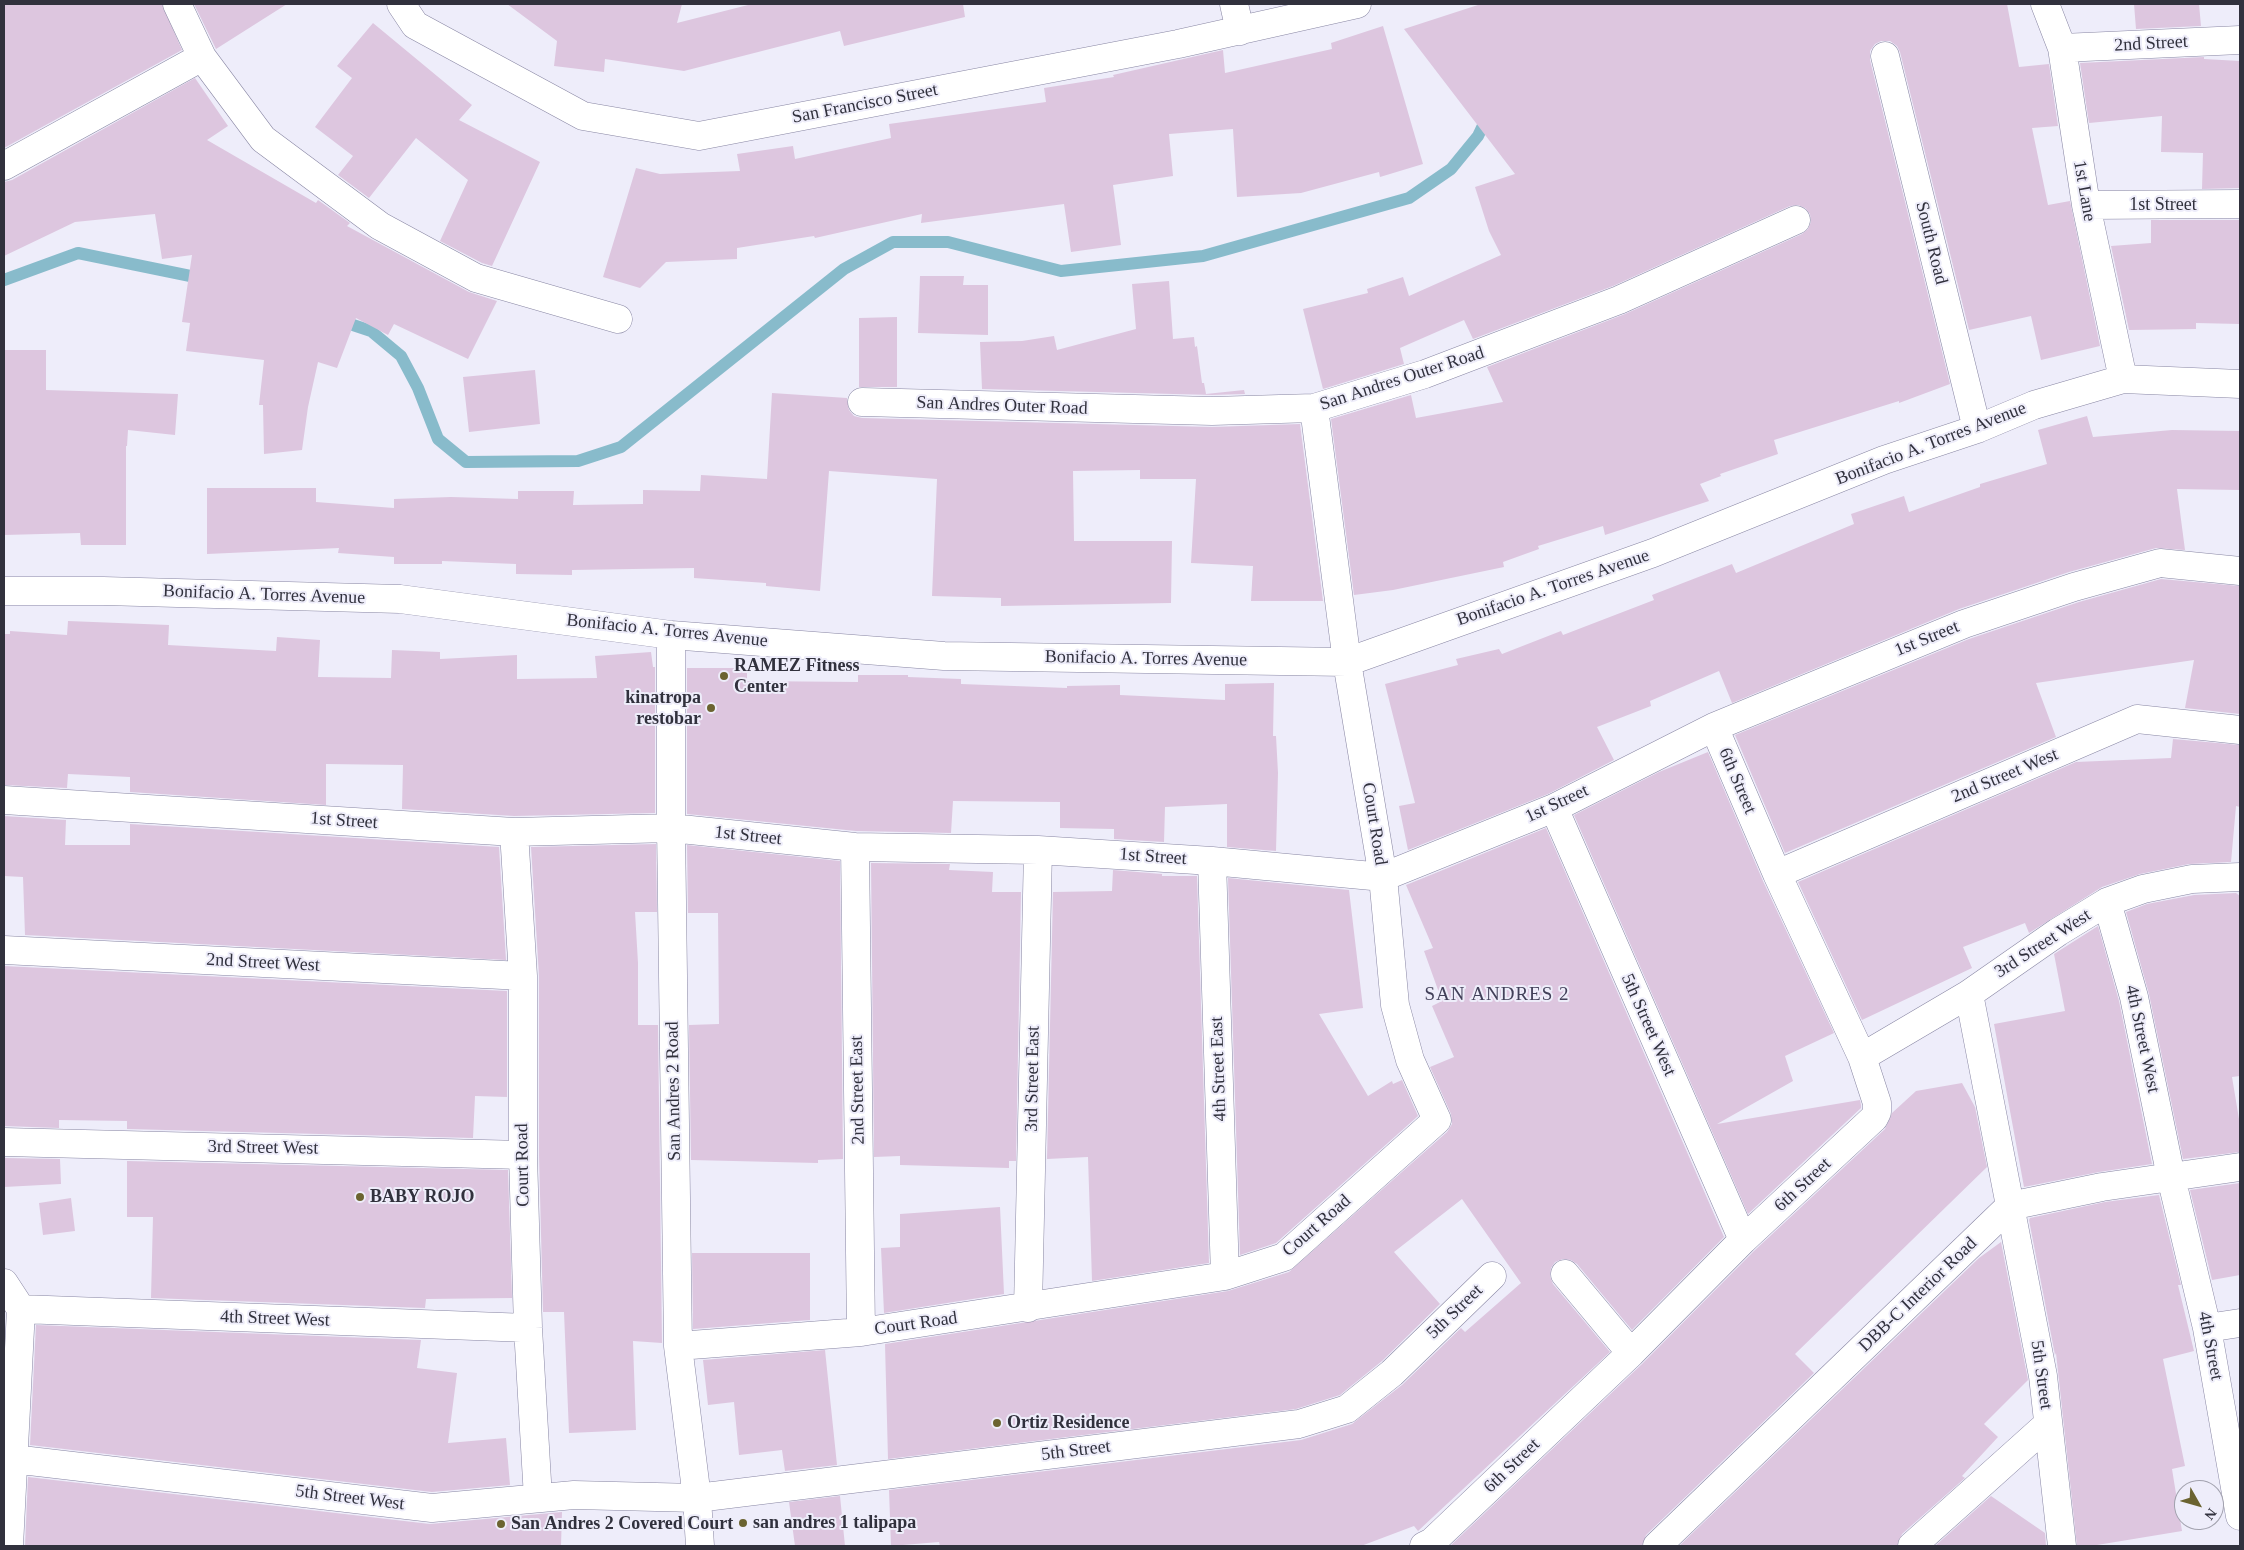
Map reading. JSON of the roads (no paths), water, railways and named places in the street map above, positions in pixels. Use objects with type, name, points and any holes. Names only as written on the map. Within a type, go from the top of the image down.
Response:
[{"type":"street","points":[[176,4],[202,57],[263,139],[380,226],[476,278],[618,319]]},
{"type":"street","name":"San Francisco Street","points":[[401,4],[415,25],[583,116],[699,136],[1240,31],[1357,4]]},
{"type":"street","points":[[1234,4],[1240,31]]},
{"type":"street","name":"1st Lane","points":[[2045,4],[2062,48],[2086,205],[2123,379]]},
{"type":"street","name":"2nd Street","points":[[2062,48],[2240,40]]},
{"type":"street","name":"South Road","points":[[1884,56],[1977,429]]},
{"type":"street","points":[[4,166],[202,57]]},
{"type":"street","name":"1st Street","points":[[2086,205],[2240,204]]},
{"type":"street","name":"San Andres Outer Road","points":[[862,402],[1202,411],[1314,408],[1425,374],[1583,314],[1796,220]]},
{"type":"street","name":"Bonifacio A. Torres Avenue","points":[[4,591],[103,591],[400,599],[671,635],[944,656],[1347,662],[1653,553],[1884,460],[1977,429],[2034,405],[2123,379],[2240,384]]},
{"type":"street","name":"Court Road","points":[[678,1346],[861,1332],[1028,1308],[1225,1276],[1284,1257],[1436,1120],[1410,1060],[1395,1005],[1383,877],[1347,662],[1314,408]]},
{"type":"street","name":"1st Street","points":[[4,800],[514,832],[671,828],[855,848],[1038,850],[1212,861],[1383,877],[1554,808],[1714,727],[1964,624],[2074,587],[2160,563],[2240,571]]},
{"type":"street","name":"San Andres 2 Road","points":[[671,635],[671,828],[678,1346],[697,1498],[700,1546]]},
{"type":"street","name":"2nd Street West","points":[[1777,874],[2137,719],[2240,730]]},
{"type":"street","name":"6th Street","points":[[1430,1545],[1631,1353],[1743,1240],[1874,1118],[1878,1112],[1877,1103],[1862,1057],[1777,874],[1714,727]]},
{"type":"street","name":"5th Street West","points":[[1554,808],[1743,1240]]},
{"type":"street","name":"Court Road","points":[[514,832],[523,976],[522,1155],[528,1328],[538,1498]]},
{"type":"street","name":"2nd Street East","points":[[855,848],[861,1332]]},
{"type":"street","name":"3rd Street East","points":[[1028,1308],[1038,850]]},
{"type":"street","name":"4th Street East","points":[[1212,861],[1225,1276]]},
{"type":"street","name":"3rd Street West","points":[[1862,1057],[1969,994],[2058,932],[2108,902],[2143,889],[2182,881],[2240,873]]},
{"type":"street","name":"4th Street West","points":[[2108,902],[2134,997],[2171,1177]]},
{"type":"street","name":"2nd Street West","points":[[4,950],[523,976]]},
{"type":"street","points":[[1969,994],[2010,1206],[2102,1186],[2240,1167]]},
{"type":"street","name":"3rd Street West","points":[[4,1142],[522,1155]]},
{"type":"street","name":"4th Street","points":[[2171,1177],[2207,1328],[2240,1516]]},
{"type":"street","name":"5th Street","points":[[2010,1206],[2043,1376],[2062,1546]]},
{"type":"street","name":"DBB-C Interior Road","points":[[1658,1546],[2010,1206]]},
{"type":"street","points":[[1565,1274],[1631,1353]]},
{"type":"street","name":"5th Street","points":[[697,1498],[1299,1424],[1347,1409],[1392,1372],[1492,1276]]},
{"type":"street","points":[[4,1283],[21,1310],[8,1458],[9,1546]]},
{"type":"street","name":"4th Street West","points":[[21,1310],[528,1328]]},
{"type":"street","points":[[2207,1328],[2240,1323]]},
{"type":"street","points":[[1912,1546],[2048,1424]]},
{"type":"street","name":"5th Street West","points":[[8,1458],[432,1508],[574,1495],[697,1498]]},
{"type":"waterway","points":[[338,320],[371,331],[401,356],[418,388],[438,439],[466,462],[578,461],[621,447],[844,269],[893,242],[948,242],[1061,271],[1203,256],[1409,198],[1451,169],[1478,136],[1488,115]]},
{"type":"waterway","points":[[4,280],[78,253],[205,279]]},
{"type":"place","name":"RAMEZ Fitness Center","points":[[724,676]]},
{"type":"place","name":"kinatropa restobar","points":[[711,708]]},
{"type":"place","name":"BABY ROJO","points":[[360,1197]]},
{"type":"place","name":"Ortiz Residence","points":[[997,1423]]},
{"type":"place","name":"san andres 1 talipapa","points":[[743,1523]]},
{"type":"place","name":"San Andres 2 Covered Court","points":[[501,1524]]},
{"type":"district","name":"SAN ANDRES 2","points":[[1497,995]]}]
